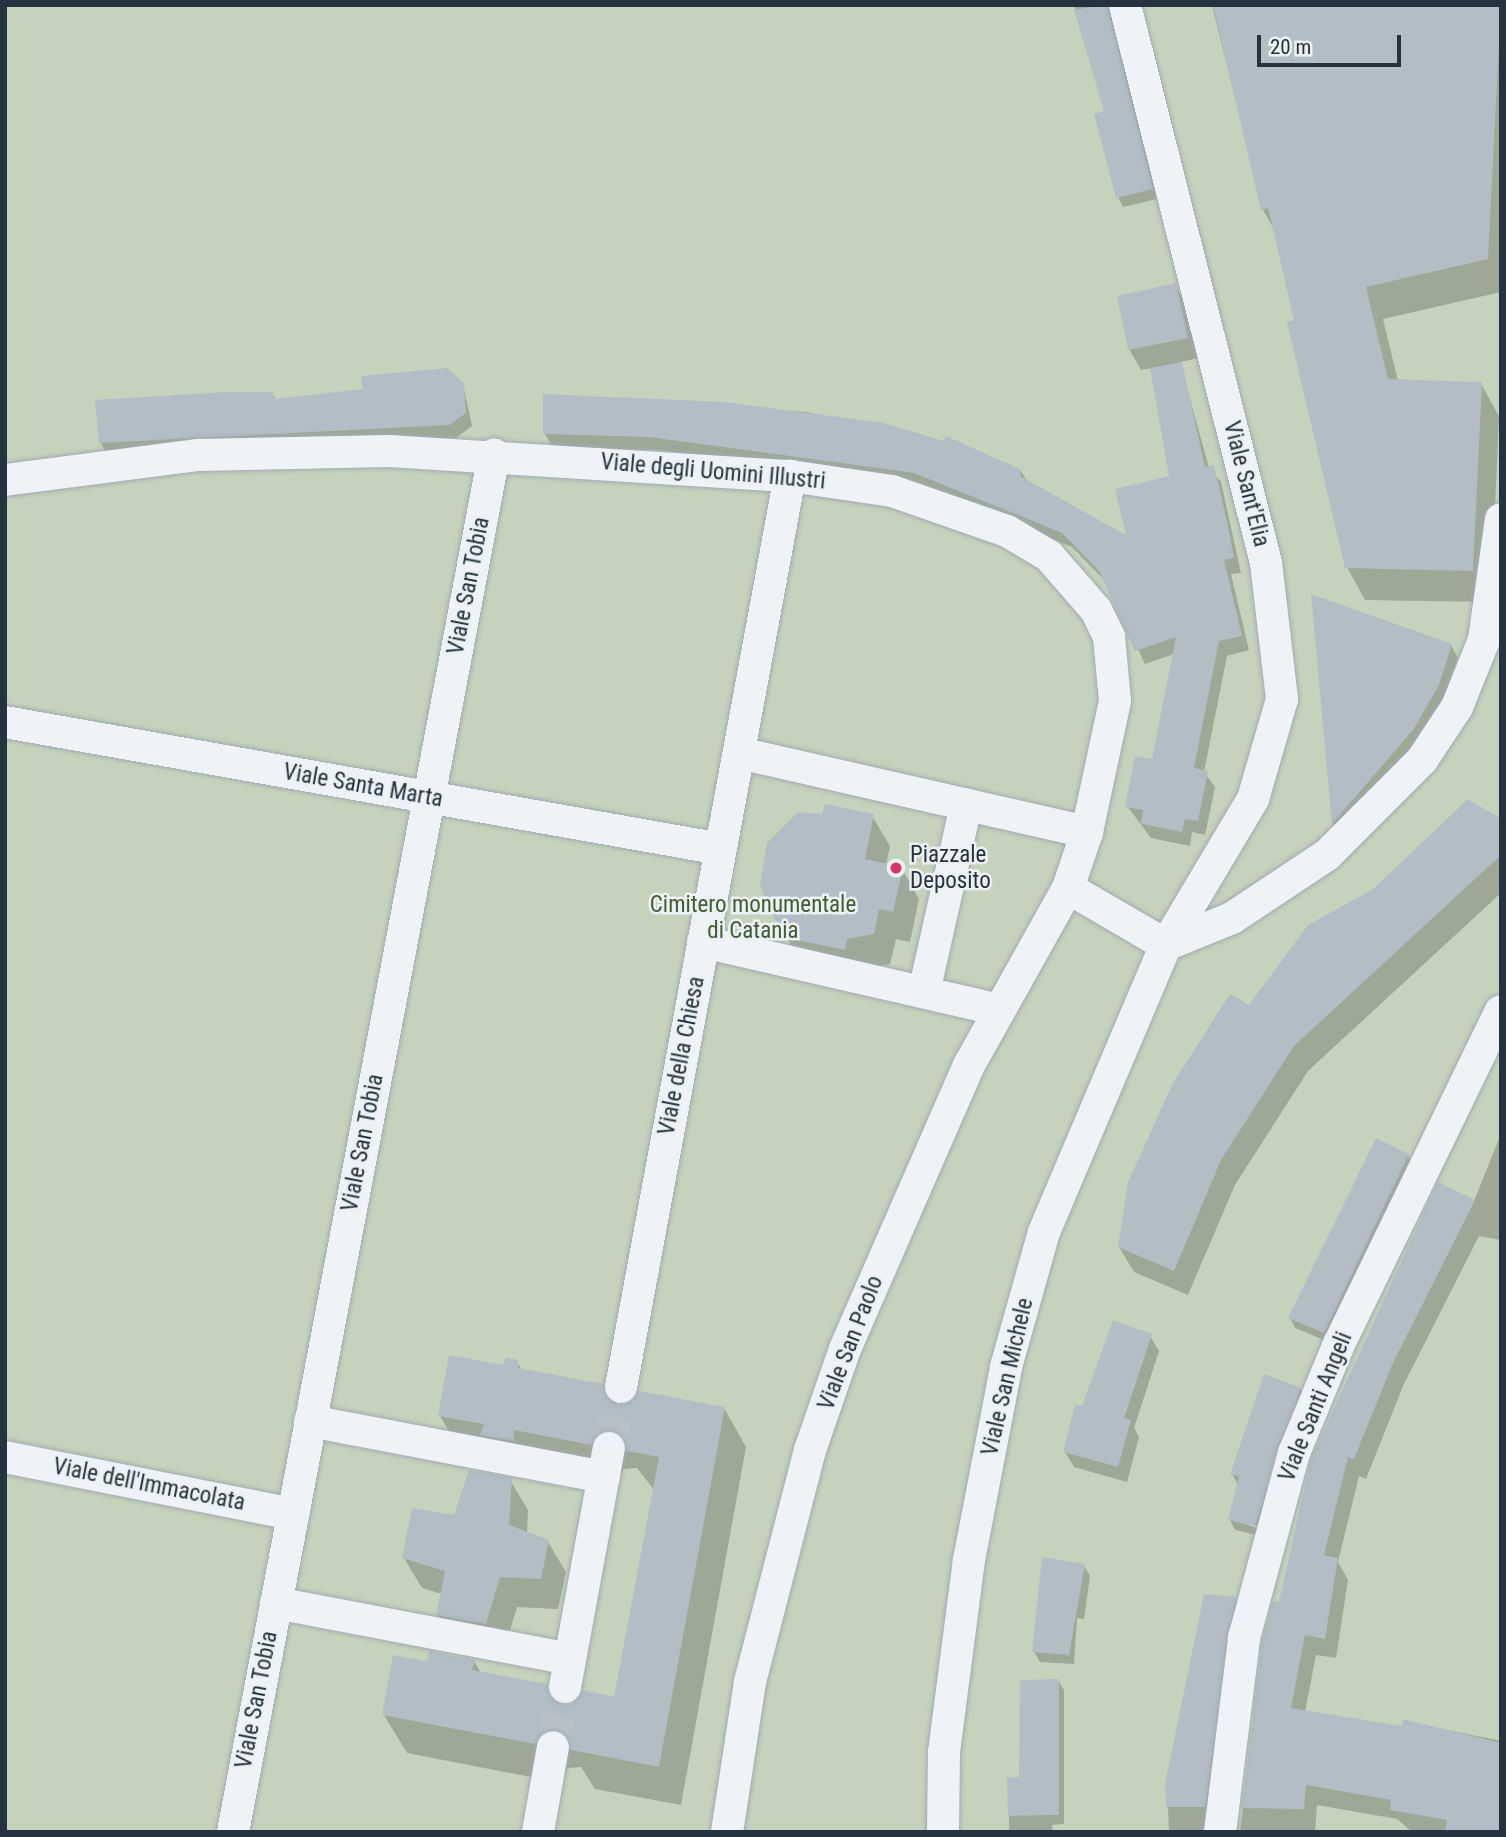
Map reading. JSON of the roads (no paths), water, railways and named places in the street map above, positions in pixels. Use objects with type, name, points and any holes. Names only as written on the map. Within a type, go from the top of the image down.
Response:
[{"type":"street","name":"Viale Sant'Elia","points":[[1125,5],[1266,563],[1282,699],[1253,799],[1166,945]]},
{"type":"street","name":"Viale degli Uomini Illustri","points":[[5,480],[198,455],[494,455],[790,476],[946,505],[1049,555],[1075,580],[1109,637],[1115,669],[1112,715],[1087,832],[1068,888]]},
{"type":"street","name":"Viale San Tobia","points":[[233,1832],[494,455]]},
{"type":"street","name":"Viale della Chiesa","points":[[621,1387],[790,476]]},
{"type":"street","points":[[1068,888],[1166,945],[1232,918],[1327,855],[1422,760],[1457,707],[1484,640],[1501,519]]},
{"type":"street","name":"Viale Santa Marta","points":[[5,722],[721,849]]},
{"type":"street","points":[[739,753],[1087,832]]},
{"type":"street","points":[[924,992],[966,805]]},
{"type":"street","name":"Viale San Paolo","points":[[727,1832],[750,1682],[810,1450],[845,1349],[996,1009],[1068,888]]},
{"type":"street","points":[[703,942],[996,1009]]},
{"type":"street","name":"Viale San Michele","points":[[943,1832],[944,1752],[969,1560],[1006,1367],[1044,1232],[1166,945]]},
{"type":"street","name":"Viale Santi Angeli","points":[[1220,1832],[1244,1638],[1294,1453],[1339,1344],[1501,1012]]},
{"type":"street","points":[[276,1603],[567,1673],[607,1463],[310,1421]]},
{"type":"street","name":"Viale dell'Immacolata","points":[[5,1457],[293,1514]]},
{"type":"street","points":[[538,1832],[553,1747]]},
{"type":"tunnel","points":[[609,1448],[621,1387]]},
{"type":"tunnel","points":[[553,1747],[565,1687]]},
{"type":"place","name":"Piazzale Deposito","points":[[896,868]]},
{"type":"park label","name":"Cimitero monumentale di Catania","points":[[753,918]]}]
